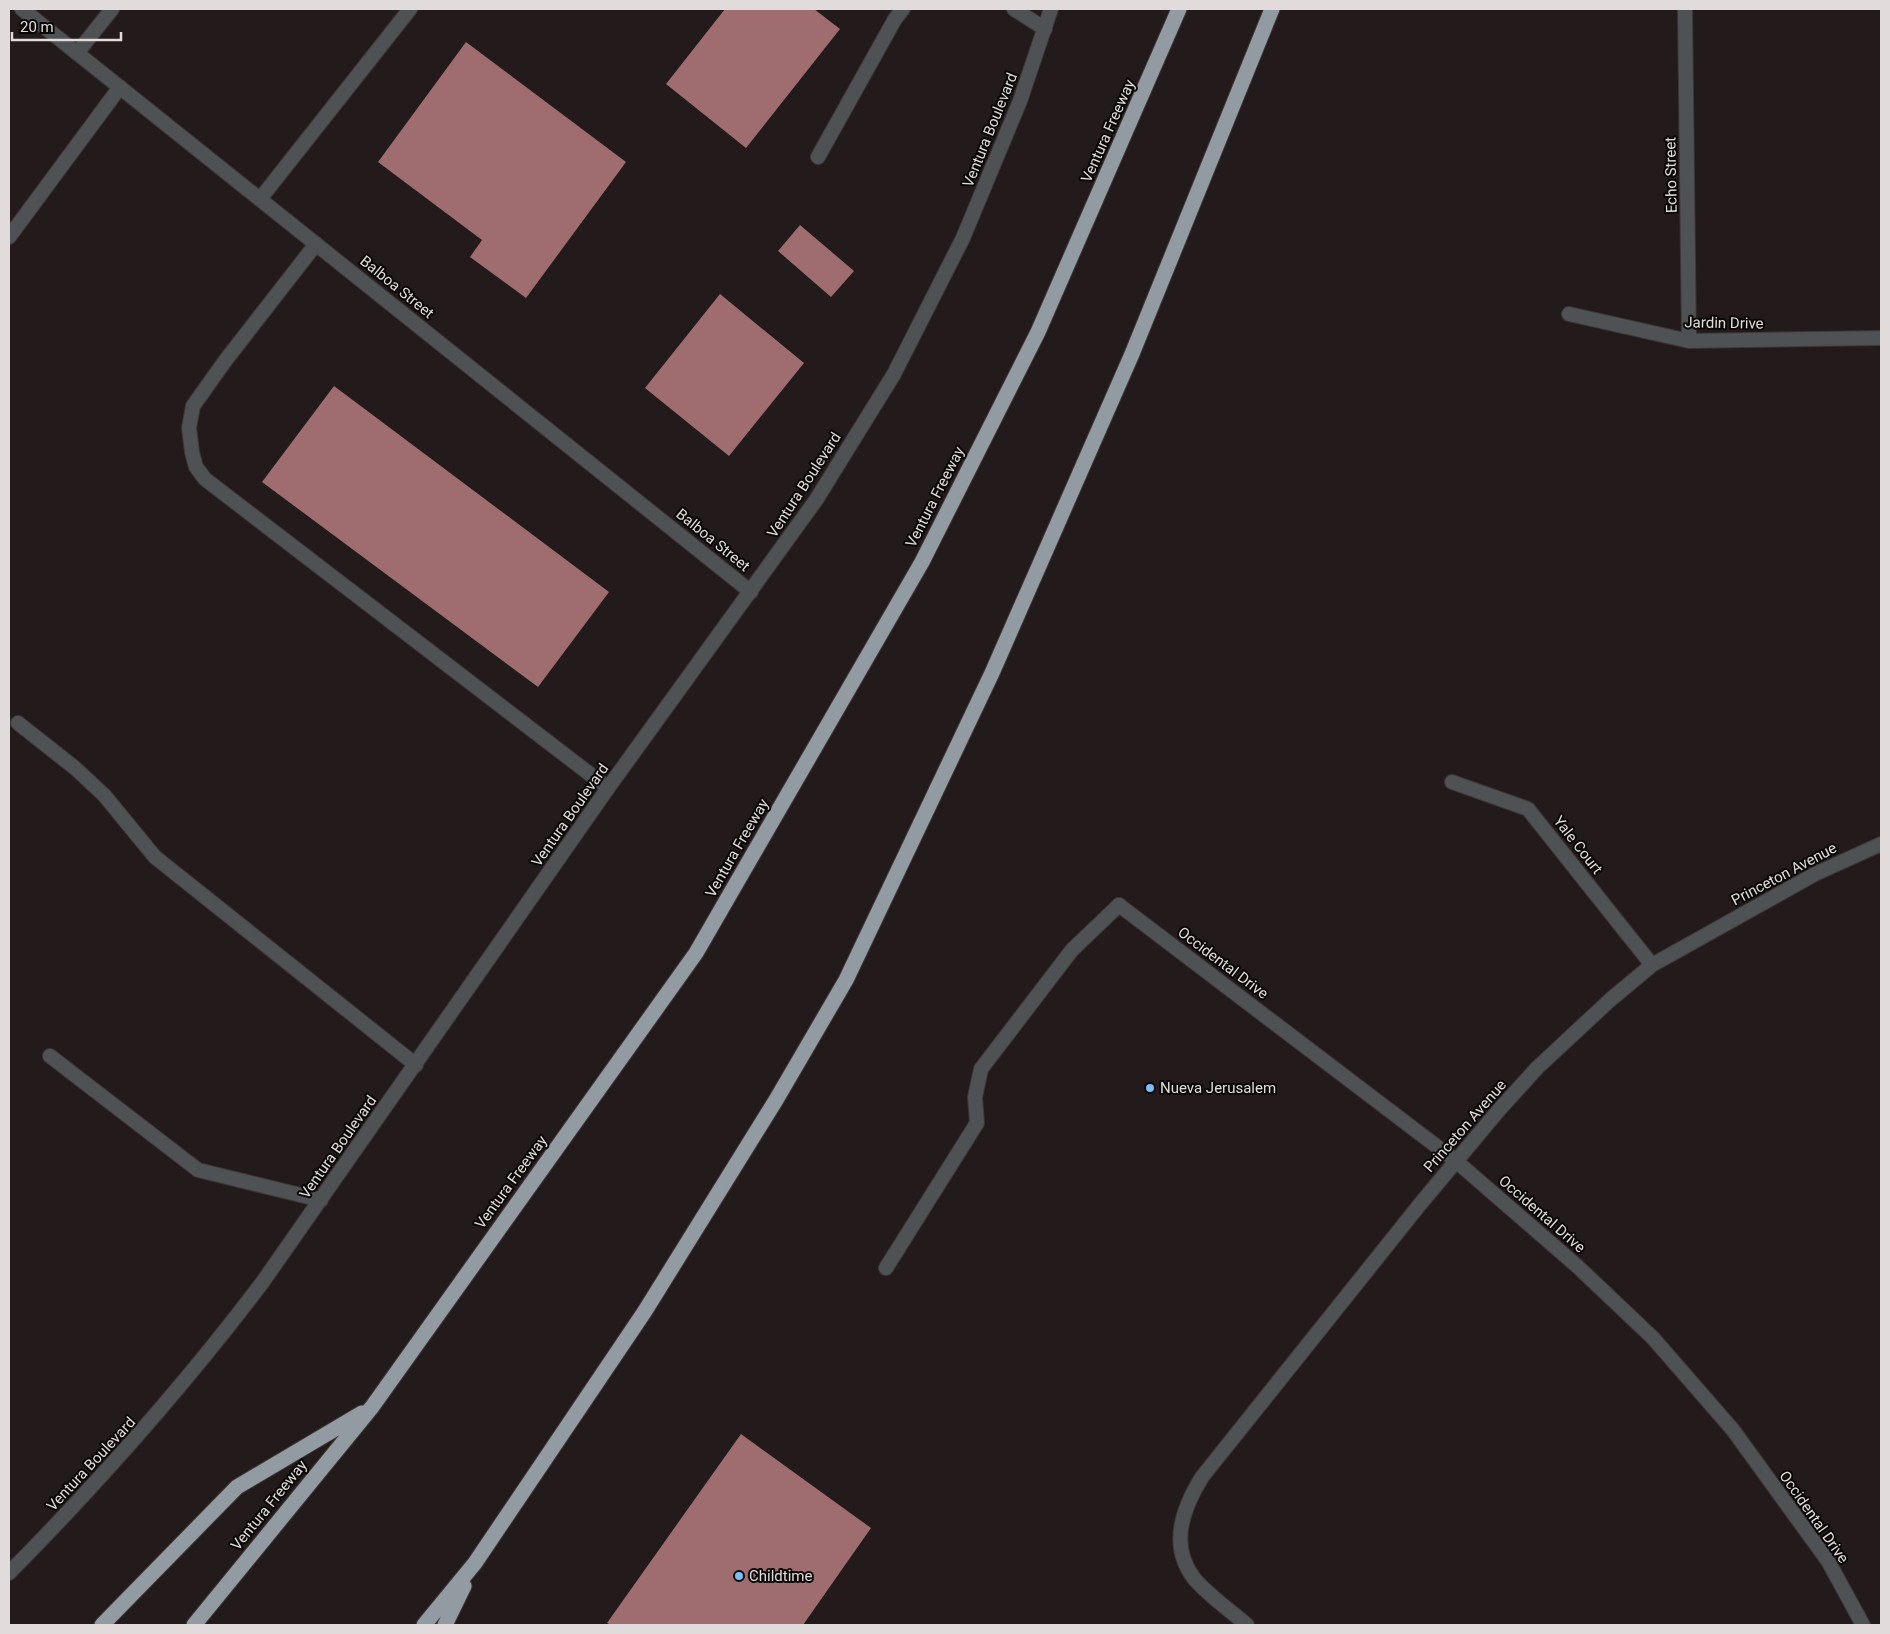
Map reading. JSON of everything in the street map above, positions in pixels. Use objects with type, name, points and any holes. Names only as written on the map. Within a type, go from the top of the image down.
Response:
[{"type":"highway","name":"Ventura Freeway","points":[[194,1625],[372,1407],[696,953],[819,744],[922,562],[1038,332],[1179,9]]},
{"type":"highway","points":[[424,1625],[475,1564],[645,1311],[776,1100],[846,980],[992,673],[1124,372],[1272,9]]},
{"type":"highway","points":[[102,1625],[237,1487],[372,1407]]},
{"type":"highway","points":[[445,1625],[475,1564]]},
{"type":"street","name":"Balboa Street","points":[[22,9],[751,592]]},
{"type":"street","points":[[77,53],[112,9]]},
{"type":"street","points":[[260,199],[410,9]]},
{"type":"street","points":[[818,157],[895,19],[903,9]]},
{"type":"street","points":[[1014,9],[1045,29]]},
{"type":"street","name":"Ventura Boulevard","points":[[9,1574],[64,1518],[156,1416],[209,1352],[321,1200],[608,788],[816,500],[894,374],[963,238],[1020,101],[1051,9]]},
{"type":"street","name":"Echo Street","points":[[1685,9],[1689,341]]},
{"type":"street","points":[[9,237],[120,87]]},
{"type":"street","points":[[316,244],[225,361],[193,406],[189,428],[196,467],[205,479],[608,788]]},
{"type":"street","name":"Jardin Drive","points":[[1569,314],[1689,341],[1881,338]]},
{"type":"street","points":[[18,724],[75,768],[104,795],[155,857],[416,1065]]},
{"type":"street","name":"Yale Court","points":[[1452,782],[1528,809],[1652,965]]},
{"type":"street","name":"Princeton Avenue","points":[[1247,1625],[1193,1577],[1182,1555],[1180,1539],[1181,1522],[1188,1499],[1202,1477],[1456,1161],[1538,1068],[1610,1000],[1652,965],[1815,874],[1879,848]]},
{"type":"street","name":"Occidental Drive","points":[[886,1268],[977,1123],[975,1097],[981,1069],[1072,950],[1119,905],[1456,1161],[1577,1266],[1653,1338],[1733,1430],[1828,1561],[1863,1625]]},
{"type":"street","points":[[50,1056],[198,1170],[321,1200]]},
{"type":"building","points":[[725,9],[814,9],[840,29],[746,148],[666,84]]},
{"type":"building","points":[[466,42],[626,162],[526,298],[470,257],[482,240],[378,162]]},
{"type":"building","points":[[800,225],[854,271],[831,297],[778,251]]},
{"type":"building","points":[[720,294],[804,363],[729,456],[645,388]]},
{"type":"building","points":[[334,386],[609,592],[538,687],[262,482]]},
{"type":"building","name":"Childtime","points":[[741,1434],[871,1528],[803,1625],[611,1625],[607,1623]]},
{"type":"place","name":"Nueva Jerusalem","points":[[1150,1088]]},
{"type":"place","name":"Childtime","points":[[739,1576]]}]
